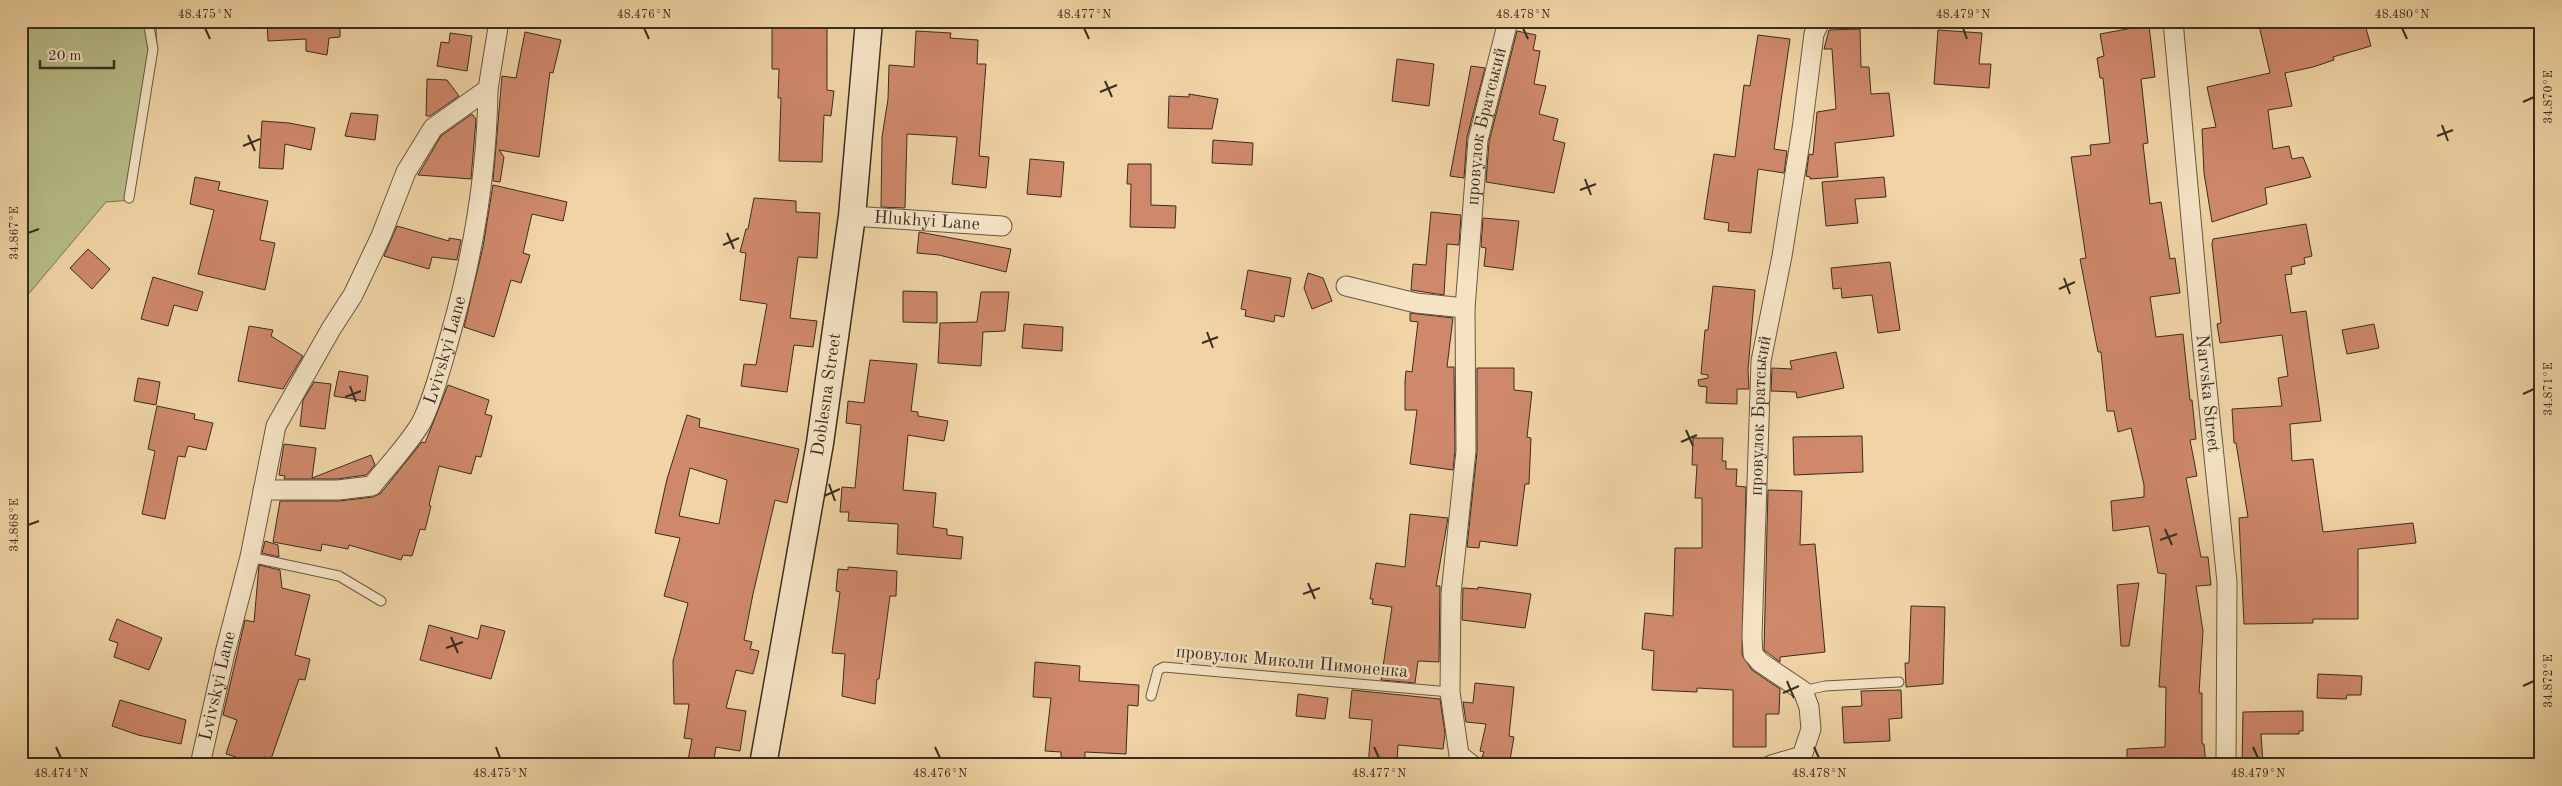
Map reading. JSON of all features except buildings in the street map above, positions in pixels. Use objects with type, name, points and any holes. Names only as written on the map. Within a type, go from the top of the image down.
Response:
[{"type":"street","name":"Lvivskyi Lane","points":[[263,490],[338,490],[372,486],[422,421],[440,371],[456,314],[477,220],[488,136],[488,89],[499,21]]},
{"type":"street","name":"Doblesna Street","points":[[763,765],[820,444],[852,216],[869,21]]},
{"type":"street","name":"провулок Братський","points":[[1463,761],[1450,692],[1451,594],[1466,451],[1465,308],[1478,140],[1508,21]]},
{"type":"street","name":"провулок Братський","points":[[1803,692],[1760,662],[1753,654],[1752,636],[1761,362],[1784,246],[1814,34],[1820,21]]},
{"type":"street","name":"Narvska Street","points":[[2173,21],[2202,340],[2227,582],[2226,765]]},
{"type":"street","name":"Lvivskyi Lane","points":[[200,765],[225,653],[250,557],[276,426],[331,329],[353,295],[381,236],[406,172],[434,128],[488,89]]},
{"type":"street","name":"Hlukhyi Lane","points":[[852,216],[1002,226]]},
{"type":"street","points":[[1346,286],[1416,303],[1465,308]]},
{"type":"street","points":[[1771,765],[1802,760],[1811,729],[1809,707],[1803,692]]},
{"type":"lane","points":[[129,198],[153,49],[148,21]]},
{"type":"lane","points":[[250,557],[339,576],[381,600]]},
{"type":"lane","name":"провулок Миколи Пимоненка","points":[[1151,696],[1158,670],[1164,667],[1450,692]]},
{"type":"lane","points":[[1803,692],[1825,686],[1899,682]]},
{"type":"green space","points":[[21,21],[156,21],[157,51],[133,200],[106,202],[21,303]]}]
